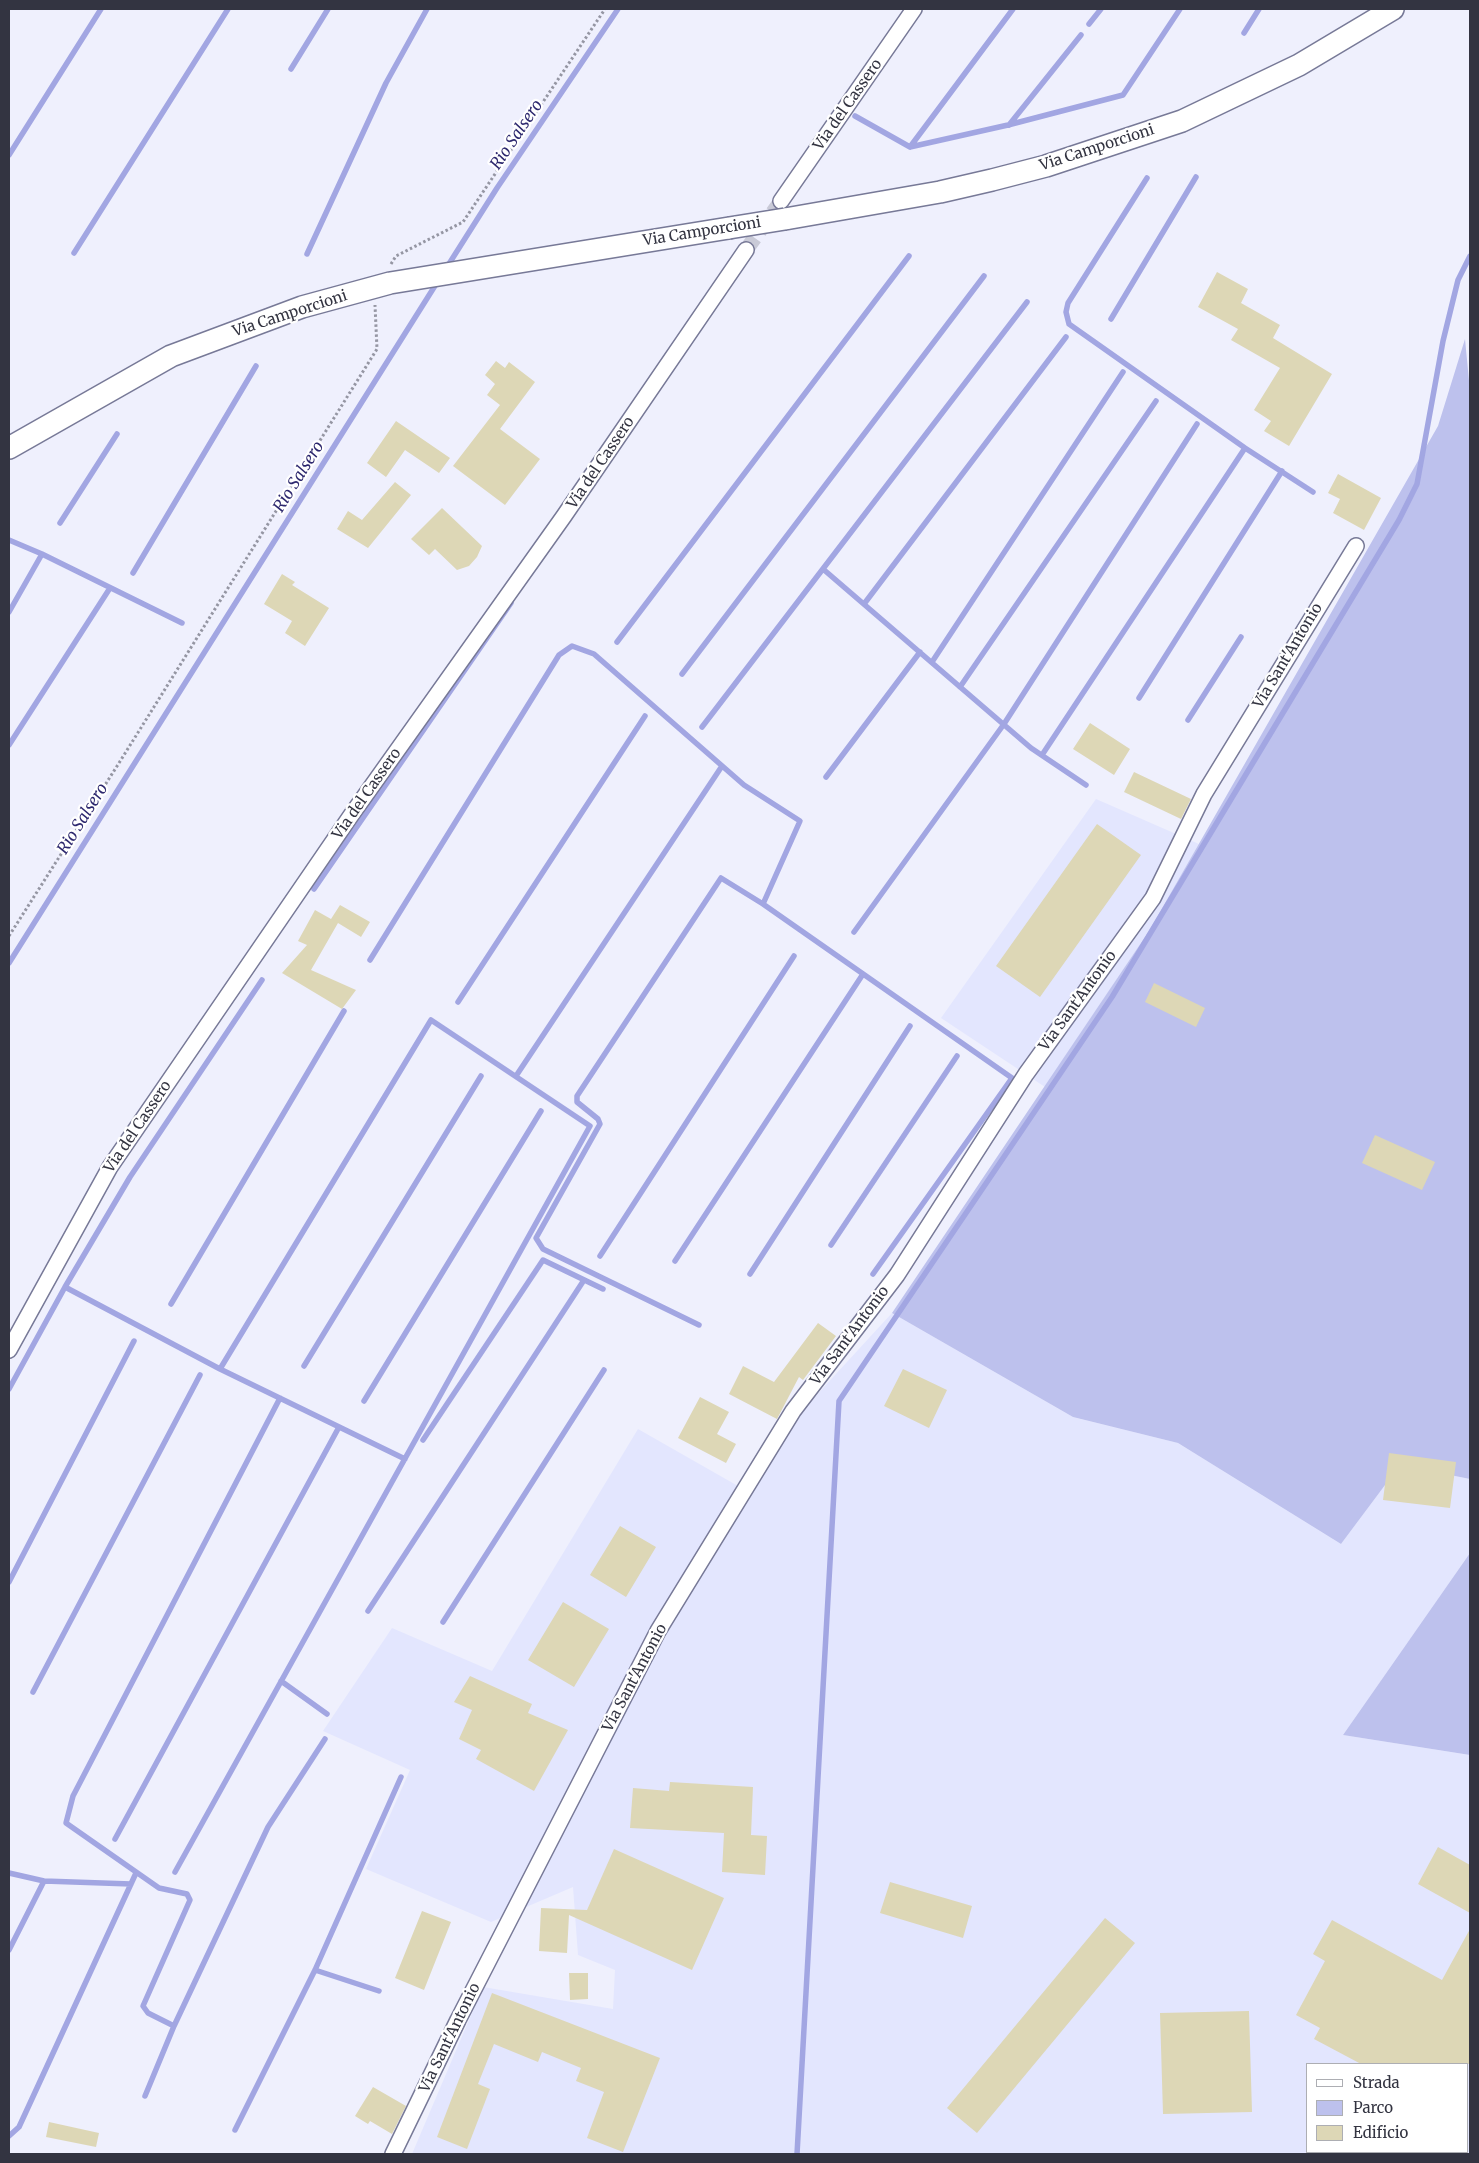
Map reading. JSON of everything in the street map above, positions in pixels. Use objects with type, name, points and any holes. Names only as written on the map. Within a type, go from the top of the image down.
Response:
[{"type":"main road","name":"Via Camporcioni","points":[[9,448],[171,356],[302,307],[382,285],[729,228],[783,210],[940,192],[1046,166],[1182,121],[1299,65],[1393,9]]},
{"type":"street","name":"Via del Cassero","points":[[783,210],[914,9]]},
{"type":"street","name":"Via del Cassero","points":[[9,1350],[110,1167],[352,814],[564,516],[746,250]]},
{"type":"street","name":"Via Sant'Antonio","points":[[393,2154],[458,2020],[658,1631],[793,1411],[897,1275],[1026,1074],[1153,898],[1204,794],[1356,546]]},
{"type":"path","points":[[9,936],[377,349],[382,285],[396,256],[463,222],[605,9]]},
{"type":"shaded area","points":[[1096,799],[1199,844],[1149,931],[1045,1087],[941,1018]]},
{"type":"shaded area","points":[[892,1313],[1073,1417],[1178,1443],[1341,1544],[1400,1465],[1470,1479],[1470,1553],[1343,1735],[1470,1755],[1470,2154],[412,2154],[483,1987],[613,2009],[615,1970],[578,1955],[573,1887],[491,1922],[366,1869],[410,1770],[323,1731],[392,1628],[492,1671],[638,1429],[752,1494],[801,1412]]},
{"type":"green space","points":[[1465,339],[1470,391],[1470,1479],[1400,1465],[1341,1544],[1178,1443],[1073,1417],[892,1313],[1149,931],[1438,426]]},
{"type":"green space","points":[[1470,1553],[1470,1755],[1343,1735]]},
{"type":"building","points":[[1217,272],[1248,289],[1241,303],[1280,325],[1273,338],[1332,374],[1289,446],[1264,431],[1271,421],[1254,410],[1280,368],[1231,340],[1238,329],[1198,307]]},
{"type":"building","points":[[496,361],[505,368],[509,362],[535,382],[500,429],[540,459],[505,505],[453,466],[500,405],[487,395],[495,384],[485,375]]},
{"type":"building","points":[[396,421],[450,458],[439,473],[405,450],[386,477],[367,463]]},
{"type":"building","points":[[1338,474],[1381,498],[1364,530],[1333,513],[1340,499],[1328,493]]},
{"type":"building","points":[[395,482],[411,495],[368,548],[337,529],[348,511],[362,520]]},
{"type":"building","points":[[442,508],[482,546],[477,557],[469,566],[457,570],[435,549],[429,555],[411,539]]},
{"type":"building","points":[[282,574],[295,582],[292,585],[329,608],[305,646],[285,633],[292,621],[264,604]]},
{"type":"building","points":[[1090,723],[1130,749],[1114,775],[1073,749]]},
{"type":"building","points":[[1134,772],[1191,799],[1181,819],[1124,792]]},
{"type":"building","points":[[1097,824],[1141,855],[1040,997],[996,966]]},
{"type":"building","points":[[340,905],[370,922],[361,937],[338,923],[311,970],[356,990],[342,1009],[282,973],[307,945],[298,941],[315,910],[331,919]]},
{"type":"building","points":[[1154,983],[1205,1008],[1196,1027],[1145,1002]]},
{"type":"building","points":[[1375,1135],[1435,1162],[1422,1190],[1362,1163]]},
{"type":"building","points":[[818,1323],[836,1336],[803,1380],[799,1377],[777,1419],[729,1394],[743,1366],[774,1382]]},
{"type":"building","points":[[903,1369],[947,1390],[929,1428],[884,1406]]},
{"type":"building","points":[[700,1397],[729,1412],[717,1434],[736,1444],[726,1463],[678,1438]]},
{"type":"building","points":[[1389,1453],[1456,1462],[1450,1508],[1383,1500]]},
{"type":"building","points":[[620,1526],[656,1547],[626,1597],[590,1575]]},
{"type":"building","points":[[563,1602],[609,1629],[574,1687],[528,1660]]},
{"type":"building","points":[[470,1676],[532,1704],[528,1713],[568,1730],[534,1791],[476,1759],[481,1750],[459,1739],[472,1710],[454,1702]]},
{"type":"building","points":[[670,1782],[753,1787],[751,1835],[767,1836],[765,1875],[722,1872],[724,1833],[630,1828],[633,1788],[669,1791]]},
{"type":"building","points":[[1438,1847],[1470,1865],[1470,1913],[1418,1884]]},
{"type":"building","points":[[614,1849],[724,1898],[692,1970],[569,1915],[567,1953],[539,1951],[541,1908],[587,1910]]},
{"type":"building","points":[[890,1882],[972,1906],[963,1938],[880,1913]]},
{"type":"building","points":[[422,1911],[451,1922],[424,1990],[395,1978]]},
{"type":"building","points":[[1105,1918],[1135,1943],[977,2133],[947,2108]]},
{"type":"building","points":[[1332,1920],[1442,1980],[1470,1929],[1470,2064],[1359,2063],[1314,2039],[1320,2028],[1296,2015],[1325,1961],[1313,1954]]},
{"type":"building","points":[[569,1973],[588,1973],[588,1999],[570,2000]]},
{"type":"building","points":[[492,1993],[660,2058],[623,2152],[587,2138],[604,2092],[576,2081],[581,2068],[542,2052],[538,2062],[494,2044],[478,2084],[490,2089],[467,2149],[437,2137]]},
{"type":"building","points":[[1249,2011],[1252,2112],[1163,2114],[1160,2013]]},
{"type":"building","points":[[373,2087],[406,2106],[392,2134],[370,2121],[368,2124],[355,2116]]},
{"type":"building","points":[[49,2122],[99,2133],[96,2147],[46,2137]]},
{"type":"waterway","points":[[9,155],[101,9]]},
{"type":"waterway","points":[[74,253],[228,9]]},
{"type":"waterway","points":[[291,69],[328,9]]},
{"type":"waterway","points":[[307,254],[386,83],[427,9]]},
{"type":"waterway","name":"Rio Salsero","points":[[447,267],[497,188],[618,9]]},
{"type":"waterway","points":[[910,147],[1013,9]]},
{"type":"waterway","points":[[1089,24],[1101,9]]},
{"type":"waterway","points":[[855,116],[910,147],[1008,125],[1123,95],[1180,9]]},
{"type":"waterway","points":[[1244,33],[1259,9]]},
{"type":"waterway","points":[[1009,125],[1081,35]]},
{"type":"waterway","points":[[1111,319],[1196,177]]},
{"type":"waterway","points":[[1147,178],[1068,303],[1066,312],[1069,324],[1245,448],[1313,492]]},
{"type":"waterway","points":[[617,642],[909,256]]},
{"type":"waterway","points":[[797,2154],[839,1401],[1112,997],[1399,520],[1417,484],[1443,341],[1458,280],[1470,256]]},
{"type":"waterway","points":[[682,674],[984,276]]},
{"type":"waterway","name":"Rio Salsero","points":[[9,963],[438,281]]},
{"type":"waterway","points":[[702,727],[1027,302]]},
{"type":"waterway","points":[[864,604],[1066,337]]},
{"type":"waterway","points":[[133,573],[256,366]]},
{"type":"waterway","points":[[932,662],[1123,372]]},
{"type":"waterway","points":[[960,687],[1156,401]]},
{"type":"waterway","points":[[854,932],[1004,724],[1197,424]]},
{"type":"waterway","points":[[60,523],[117,434]]},
{"type":"waterway","points":[[1042,755],[1245,448]]},
{"type":"waterway","points":[[1139,698],[1282,471]]},
{"type":"waterway","points":[[9,540],[42,554],[182,623]]},
{"type":"waterway","points":[[9,612],[42,554]]},
{"type":"waterway","points":[[823,569],[1031,748],[1086,785]]},
{"type":"waterway","points":[[9,745],[110,588]]},
{"type":"waterway","points":[[314,889],[511,603]]},
{"type":"waterway","points":[[1188,720],[1241,637]]},
{"type":"waterway","points":[[370,960],[559,655],[572,646],[594,654],[744,785],[800,821],[763,904],[1012,1078],[873,1274]]},
{"type":"waterway","points":[[826,777],[920,652]]},
{"type":"waterway","points":[[458,1002],[645,716]]},
{"type":"waterway","points":[[516,1076],[722,766]]},
{"type":"waterway","points":[[699,1325],[543,1249],[536,1238],[600,1124],[598,1119],[577,1102],[577,1096],[721,878],[763,904]]},
{"type":"waterway","points":[[600,1256],[794,956]]},
{"type":"waterway","points":[[675,1261],[863,974]]},
{"type":"waterway","points":[[9,1389],[65,1287],[130,1177],[262,980]]},
{"type":"waterway","points":[[171,1304],[344,1011]]},
{"type":"waterway","points":[[175,1872],[590,1126],[431,1020],[220,1369]]},
{"type":"waterway","points":[[750,1274],[910,1026]]},
{"type":"waterway","points":[[831,1245],[957,1056]]},
{"type":"waterway","points":[[304,1366],[481,1076]]},
{"type":"waterway","points":[[364,1401],[541,1111]]},
{"type":"waterway","points":[[423,1440],[543,1260],[603,1289]]},
{"type":"waterway","points":[[368,1611],[584,1280]]},
{"type":"waterway","points":[[65,1287],[220,1369],[405,1459]]},
{"type":"waterway","points":[[9,1582],[134,1341]]},
{"type":"waterway","points":[[443,1622],[604,1370]]},
{"type":"waterway","points":[[33,1692],[200,1375]]},
{"type":"waterway","points":[[174,2026],[148,2013],[143,2006],[190,1900],[187,1894],[159,1888],[66,1823],[73,1796],[280,1398]]},
{"type":"waterway","points":[[115,1839],[339,1427]]},
{"type":"waterway","points":[[281,1681],[327,1714]]},
{"type":"waterway","points":[[145,2096],[174,2026],[268,1827],[325,1739]]},
{"type":"waterway","points":[[235,2130],[315,1970],[401,1777]]},
{"type":"waterway","points":[[9,1873],[44,1881],[131,1884]]},
{"type":"waterway","points":[[9,2136],[19,2127],[136,1873]]},
{"type":"waterway","points":[[9,1950],[44,1881]]},
{"type":"waterway","points":[[315,1970],[379,1991]]},
{"type":"tunnel","points":[[746,250],[781,201]]}]
